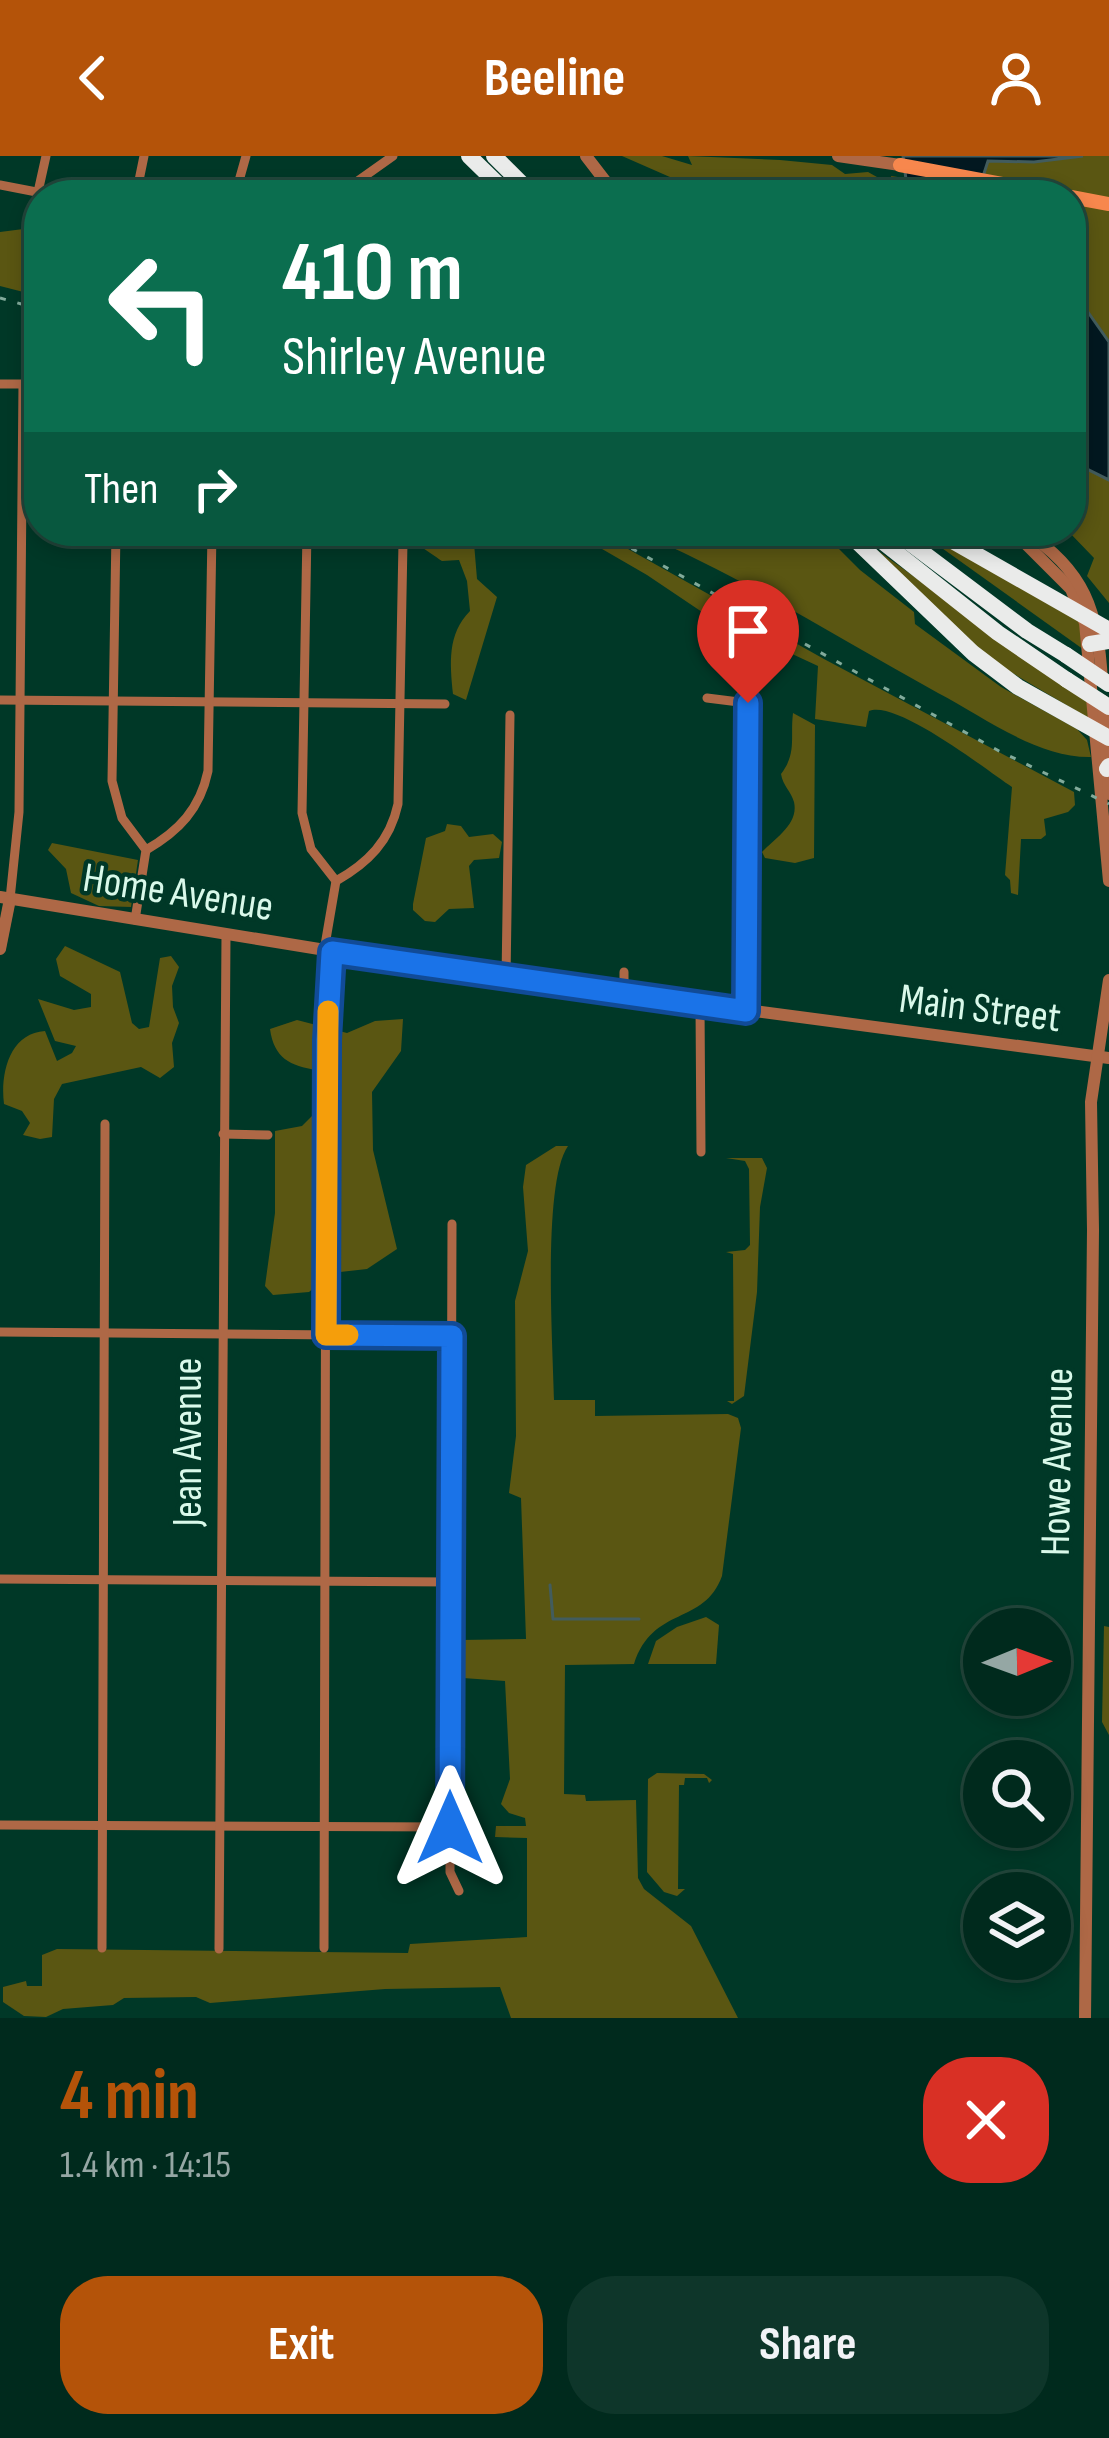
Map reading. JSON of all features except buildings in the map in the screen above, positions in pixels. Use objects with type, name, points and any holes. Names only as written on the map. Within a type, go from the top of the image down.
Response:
[{"type":"highway","points":[[469,156],[494,180]]},
{"type":"highway","points":[[494,156],[518,180]]},
{"type":"highway","points":[[862,546],[973,653],[1018,687],[1103,734]]},
{"type":"highway","points":[[888,546],[998,633],[1109,707]]},
{"type":"highway","points":[[914,546],[1027,631],[1109,684]]},
{"type":"highway","points":[[959,546],[1096,631]]},
{"type":"main road","points":[[900,165],[982,180]]},
{"type":"street","points":[[359,180],[393,156]]},
{"type":"street","points":[[586,156],[604,180]]},
{"type":"street","points":[[838,156],[900,165]]},
{"type":"street","points":[[0,384],[23,384],[18,837],[0,949]]},
{"type":"street","points":[[116,546],[114,793],[122,818],[146,850],[135,920]]},
{"type":"street","points":[[146,850],[178,829],[201,796],[208,771],[212,546]]},
{"type":"street","points":[[307,546],[303,823],[315,855],[336,881],[328,952],[327,1040],[324,1948]]},
{"type":"street","points":[[336,881],[374,854],[392,825],[399,792],[403,546]]},
{"type":"street","points":[[1028,546],[1071,589],[1096,631]]},
{"type":"street","points":[[1046,546],[1071,570],[1089,601],[1096,631],[1109,794]]},
{"type":"street","points":[[707,698],[748,703],[746,1011]]},
{"type":"street","points":[[0,700],[445,704]]},
{"type":"street","points":[[506,978],[510,715]]},
{"type":"street","points":[[1103,734],[1100,811],[1108,819],[1109,881]]},
{"type":"street","name":"Home Avenue","points":[[5,898],[328,952],[844,1025]]},
{"type":"street","name":"Jean Avenue","points":[[219,1949],[226,935]]},
{"type":"street","points":[[624,972],[624,994]]},
{"type":"street","name":"Howe Avenue","points":[[1085,2018],[1090,1131],[1109,980]]},
{"type":"street","points":[[700,1005],[701,1152]]},
{"type":"street","name":"Main Street","points":[[844,1025],[1102,1057]]},
{"type":"street","points":[[102,1948],[105,1124]]},
{"type":"street","points":[[223,1134],[268,1135]]},
{"type":"street","points":[[452,1224],[450,1872],[459,1891]]},
{"type":"street","points":[[0,1332],[452,1336]]},
{"type":"street","points":[[0,1579],[451,1582]]},
{"type":"street","points":[[0,1825],[450,1828]]},
{"type":"shaded area","points":[[622,156],[662,156],[692,165],[688,156],[780,160],[832,165],[845,174],[868,172],[878,180],[677,180]]},
{"type":"shaded area","points":[[903,156],[1109,156],[1109,603],[1087,576],[1094,558],[1082,546],[1086,180],[892,180],[891,176],[905,178]]},
{"type":"shaded area","points":[[24,229],[24,292],[0,286],[0,232]]},
{"type":"shaded area","points":[[23,384],[24,495],[22,495]]},
{"type":"shaded area","points":[[420,546],[474,546],[477,579],[497,597],[466,700],[453,694],[451,672],[457,629],[470,611],[467,581],[459,560],[442,561]]},
{"type":"shaded area","points":[[597,546],[623,546],[1074,792],[1075,805],[1068,812],[1044,819],[1046,835],[1021,839],[1018,895],[1011,893],[1005,875],[1012,787],[941,738],[882,710],[869,711],[866,727],[815,719],[818,666],[702,612]]},
{"type":"shaded area","points":[[669,546],[836,546],[914,612],[915,624],[1001,687],[1077,729],[1087,740],[1091,757],[1031,744]]},
{"type":"shaded area","points":[[939,546],[954,546],[1079,619],[1087,652]]},
{"type":"shaded area","points":[[877,550],[1089,702],[1090,719],[982,655]]},
{"type":"shaded area","points":[[793,713],[815,725],[814,858],[795,863],[765,858],[762,852],[785,830],[795,810],[781,774],[791,752]]},
{"type":"shaded area","points":[[447,824],[461,826],[469,837],[493,834],[502,842],[499,858],[474,860],[469,866],[474,908],[449,909],[435,922],[425,921],[413,904],[426,838],[445,831]]},
{"type":"shaded area","points":[[52,843],[138,860],[131,907],[99,906],[71,893],[66,869],[48,850]]},
{"type":"shaded area","points":[[65,946],[120,972],[132,1023],[139,1029],[149,1027],[160,958],[171,956],[179,967],[172,986],[179,1023],[172,1043],[174,1067],[160,1078],[141,1067],[62,1084],[54,1099],[52,1137],[40,1139],[23,1135],[30,1123],[22,1111],[4,1104],[4,1080],[16,1047],[33,1033],[45,1031],[57,1061],[76,1046],[55,1041],[38,999],[74,1010],[91,1007],[91,994],[60,976],[56,959]]},
{"type":"shaded area","points":[[403,1019],[401,1051],[372,1092],[373,1150],[397,1249],[367,1269],[331,1273],[309,1292],[273,1295],[265,1286],[275,1213],[275,1131],[302,1126],[332,1096],[317,1070],[291,1063],[280,1054],[270,1029],[297,1020],[347,1033],[375,1021]]},
{"type":"shaded area","points":[[556,1146],[568,1146],[560,1165],[552,1229],[554,1400],[595,1400],[595,1416],[728,1414],[738,1418],[741,1428],[722,1576],[714,1592],[653,1632],[634,1664],[565,1665],[564,1794],[585,1795],[586,1801],[636,1800],[638,1878],[644,1889],[691,1926],[738,2018],[511,2018],[500,1987],[385,1989],[210,2003],[196,1997],[124,1998],[113,2005],[63,2009],[46,2017],[24,2016],[3,2002],[3,1987],[26,1981],[27,1986],[42,1986],[42,1955],[57,1949],[408,1953],[410,1944],[527,1937],[527,1838],[495,1837],[496,1826],[526,1826],[525,1818],[509,1813],[501,1804],[510,1779],[505,1681],[463,1678],[460,1640],[526,1639],[521,1498],[509,1493],[516,1436],[515,1301],[528,1251],[526,1165]]},
{"type":"shaded area","points":[[726,1158],[762,1158],[767,1168],[744,1396],[732,1404],[727,1401],[734,1401],[733,1254],[726,1252],[750,1245],[749,1169],[745,1161]]},
{"type":"shaded area","points":[[706,1617],[719,1625],[716,1664],[648,1664],[656,1641]]},
{"type":"shaded area","points":[[1104,1626],[1109,1627],[1109,1735],[1102,1722]]},
{"type":"shaded area","points":[[657,1773],[704,1774],[712,1780],[685,1778],[684,1785],[679,1785],[678,1889],[685,1889],[677,1896],[664,1892],[647,1872],[648,1779]]},
{"type":"water","points":[[903,156],[1083,156],[988,161],[982,180],[906,180]]},
{"type":"water","points":[[1086,309],[1109,342],[1109,480],[1086,468]]},
{"type":"waterway","points":[[550,1585],[553,1619],[639,1619]]},
{"type":"railway","points":[[0,298],[24,305]]},
{"type":"railway","points":[[627,546],[999,751],[1109,804]]},
{"type":"slow traffic","points":[[328,1011],[326,1335],[348,1335]]},
{"type":"route","points":[[450,1828],[452,1336],[326,1335],[327,1040],[332,952],[746,1011],[748,703]]}]
